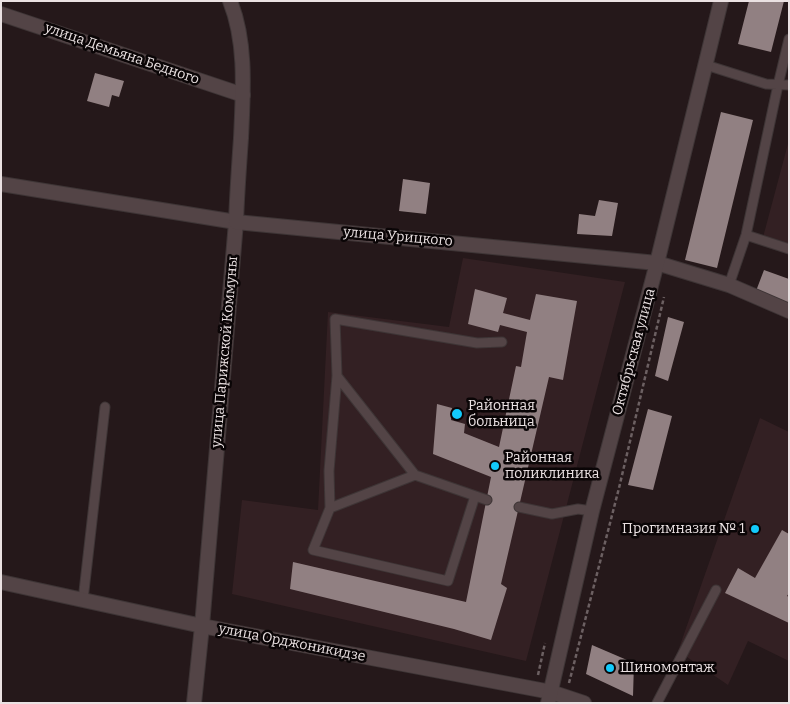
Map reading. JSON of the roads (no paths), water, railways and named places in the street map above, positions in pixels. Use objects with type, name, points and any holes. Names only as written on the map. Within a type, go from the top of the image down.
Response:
[{"type":"street","name":"улица Парижской Коммуны","points":[[194,703],[236,222],[243,95],[240,42],[236,16],[230,1]]},
{"type":"street","name":"Октябрьская улица","points":[[549,697],[592,512],[657,263],[721,1]]},
{"type":"street","name":"улица Демьяна Бедного","points":[[1,14],[243,95]]},
{"type":"street","name":"улица Урицкого","points":[[1,184],[236,222],[657,263],[729,285],[789,311]]},
{"type":"street","name":"улица Орджоникидзе","points":[[1,582],[202,626],[549,697],[566,697],[584,703]]},
{"type":"lane","points":[[729,285],[746,235],[789,39]]},
{"type":"lane","points":[[706,65],[766,84],[789,84]]},
{"type":"lane","points":[[746,235],[789,249]]},
{"type":"lane","points":[[475,496],[448,581],[313,550],[330,508],[329,471],[337,376],[335,319],[477,343],[502,342]]},
{"type":"lane","points":[[337,376],[415,475],[487,500]]},
{"type":"lane","points":[[83,600],[105,407]]},
{"type":"lane","points":[[330,508],[415,475]]},
{"type":"lane","points":[[519,507],[552,514],[578,509],[592,512]]},
{"type":"lane","points":[[657,703],[716,590]]},
{"type":"place","name":"Районная больница","points":[[457,414]]},
{"type":"place","name":"Районная поликлиника","points":[[495,466]]},
{"type":"place","name":"Прогимназия № 1","points":[[755,529]]},
{"type":"place","name":"Шиномонтаж","points":[[610,668]]}]
